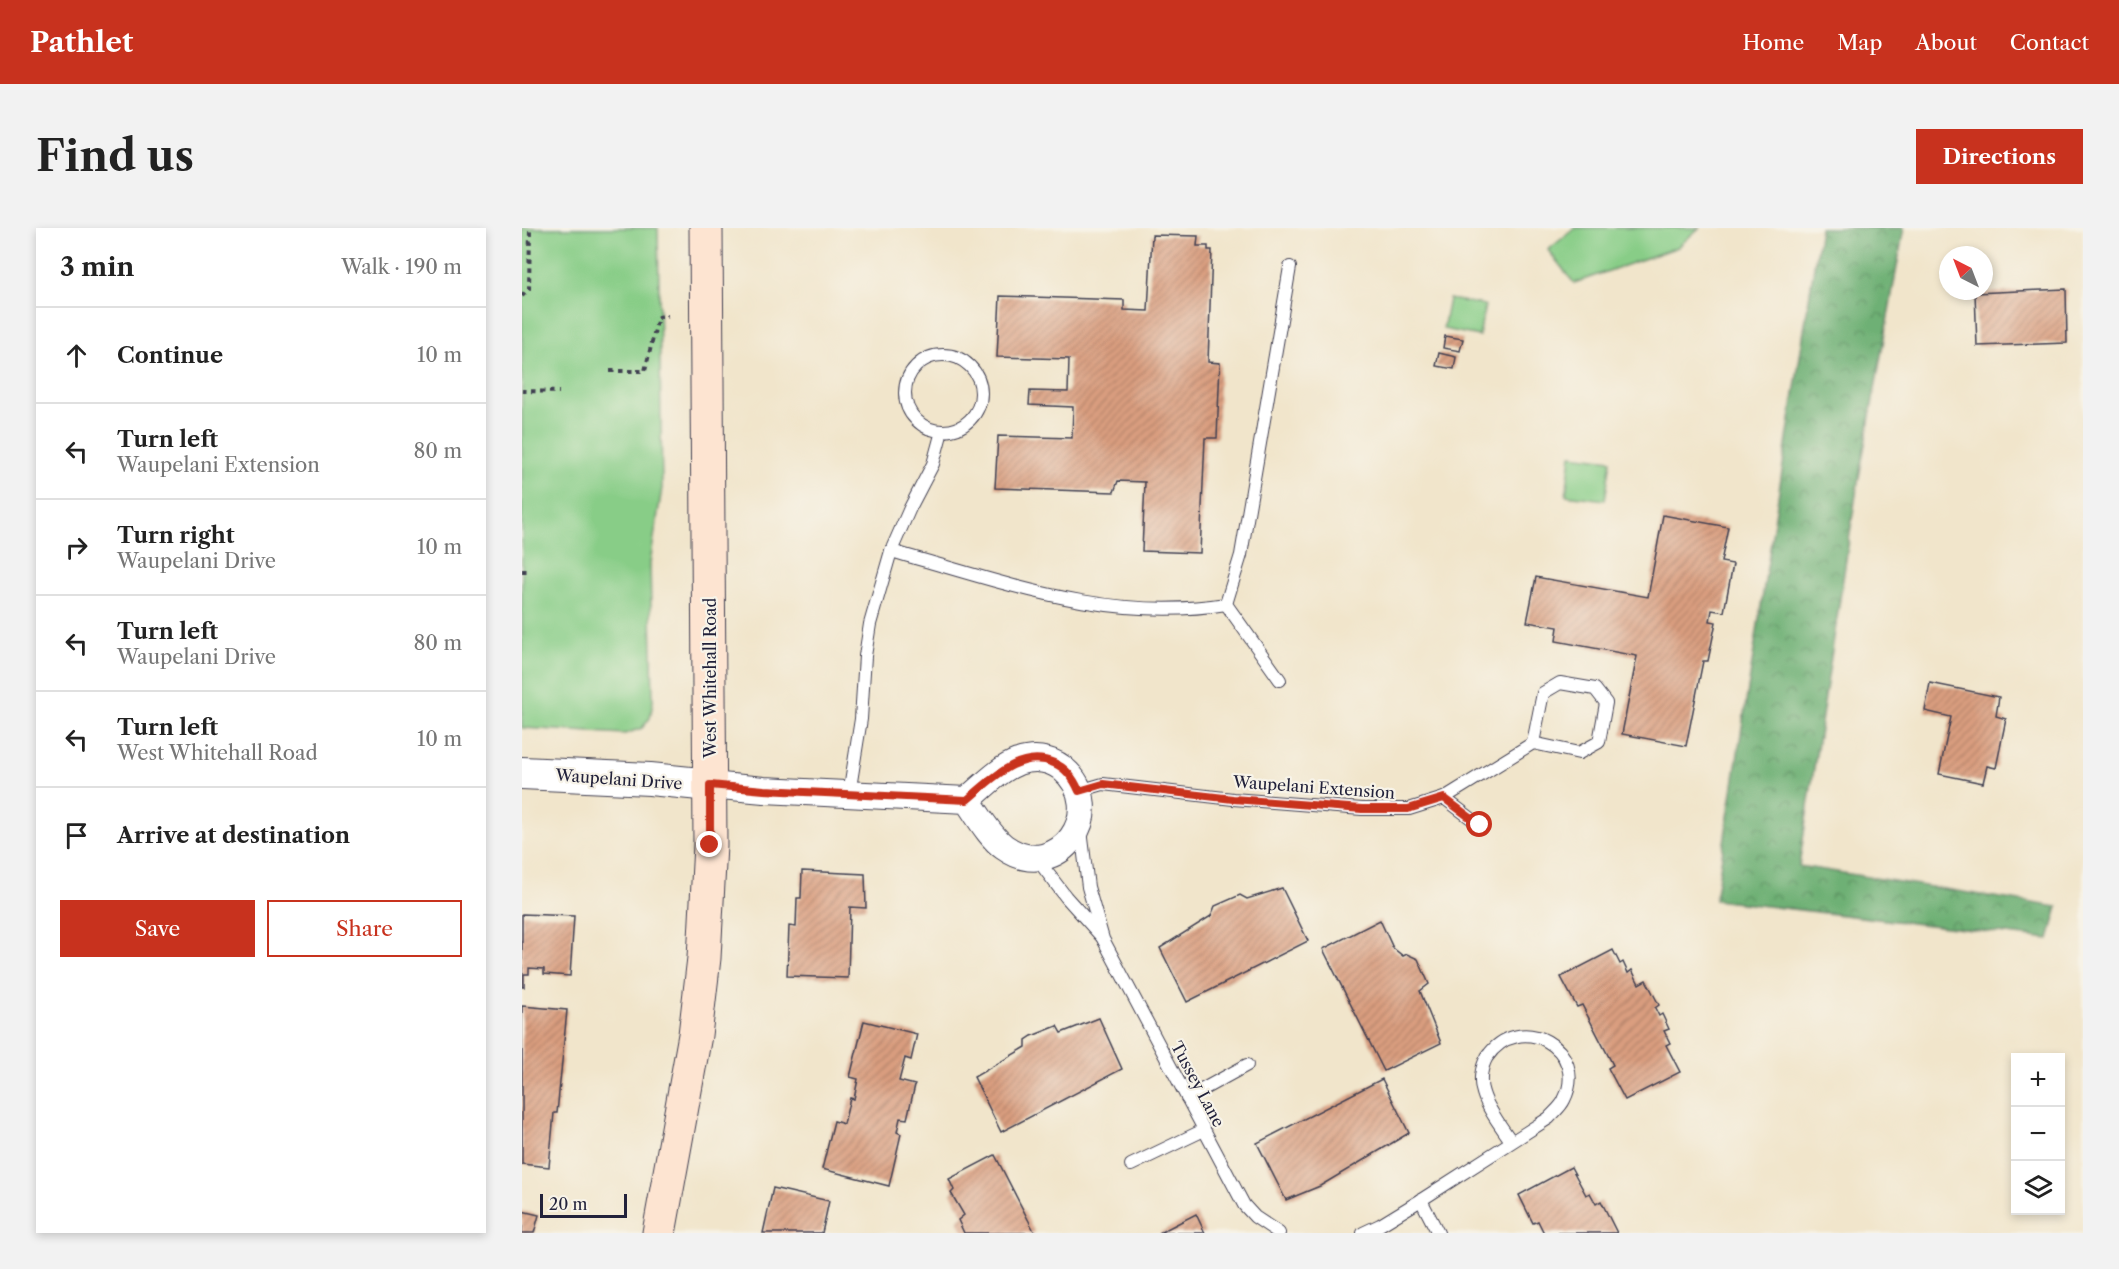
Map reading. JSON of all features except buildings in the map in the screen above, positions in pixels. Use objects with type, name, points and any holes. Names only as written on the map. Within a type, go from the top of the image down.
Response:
[{"type":"main road","name":"West Whitehall Road","points":[[659,1233],[689,1070],[704,958],[710,845],[706,228]]},
{"type":"street","points":[[1032,759],[1046,760],[1059,765],[1068,773],[1079,791],[1082,810],[1074,837],[1064,848],[1037,859],[1012,852],[1001,845],[967,800],[1003,770],[1018,762],[1032,759]]},
{"type":"street","name":"Waupelani Drive","points":[[522,773],[639,778],[764,790],[967,800]]},
{"type":"lane","points":[[1226,604],[1240,555],[1290,267]]},
{"type":"lane","points":[[937,355],[949,355],[961,359],[971,367],[978,378],[981,390],[980,403],[975,414],[966,423],[955,429],[942,431],[930,429],[919,423],[906,402],[905,389],[908,377],[925,359],[937,355]]},
{"type":"lane","points":[[849,794],[861,719],[865,656],[870,624],[891,551],[933,464],[942,431]]},
{"type":"lane","points":[[891,551],[1063,598],[1121,608],[1163,610],[1226,604]]},
{"type":"lane","points":[[1226,604],[1280,680]]},
{"type":"lane","points":[[1560,683],[1595,689],[1606,703],[1599,742],[1579,753],[1533,743],[1543,693],[1560,683]]},
{"type":"lane","name":"Waupelani Extension","points":[[1079,791],[1103,784],[1233,799],[1362,809],[1408,809],[1444,798],[1533,743]]},
{"type":"lane","points":[[1444,798],[1480,825]]},
{"type":"lane","name":"Tussey Lane","points":[[1080,823],[1088,887],[1103,939],[1244,1205],[1255,1217],[1279,1233]]},
{"type":"lane","name":"Tussey Lane","points":[[1037,859],[1066,897],[1103,939]]},
{"type":"lane","points":[[1363,1233],[1421,1200],[1549,1118],[1563,1103],[1569,1089],[1570,1073],[1564,1057],[1554,1045],[1540,1037],[1513,1036],[1494,1048],[1485,1060],[1480,1077],[1482,1092],[1511,1141]]},
{"type":"lane","points":[[1187,1098],[1247,1065]]},
{"type":"lane","points":[[1131,1166],[1204,1130]]},
{"type":"lane","points":[[1421,1200],[1438,1233]]},
{"type":"path","points":[[522,296],[530,289],[530,228]]},
{"type":"path","points":[[610,371],[645,371],[658,317],[668,316]]},
{"type":"path","points":[[522,391],[559,392]]},
{"type":"path","points":[[522,571],[529,571]]},
{"type":"green space","points":[[522,228],[658,228],[662,488],[650,563],[653,702],[650,718],[642,728],[625,734],[522,728]]},
{"type":"green space","points":[[1575,228],[1699,228],[1678,247],[1574,283],[1548,250]]},
{"type":"green space","points":[[1820,228],[1904,228],[1857,488],[1799,866],[2058,907],[2049,939],[1715,900]]},
{"type":"green space","points":[[1449,299],[1485,305],[1479,336],[1443,329]]},
{"type":"green space","points":[[1571,455],[1611,460],[1605,500],[1566,495]]},
{"type":"route","points":[[710,845],[710,785],[764,790],[967,800],[1003,770],[1018,762],[1032,759],[1046,760],[1059,765],[1068,773],[1079,791],[1103,784],[1233,799],[1362,809],[1408,809],[1444,798],[1480,825]]}]
